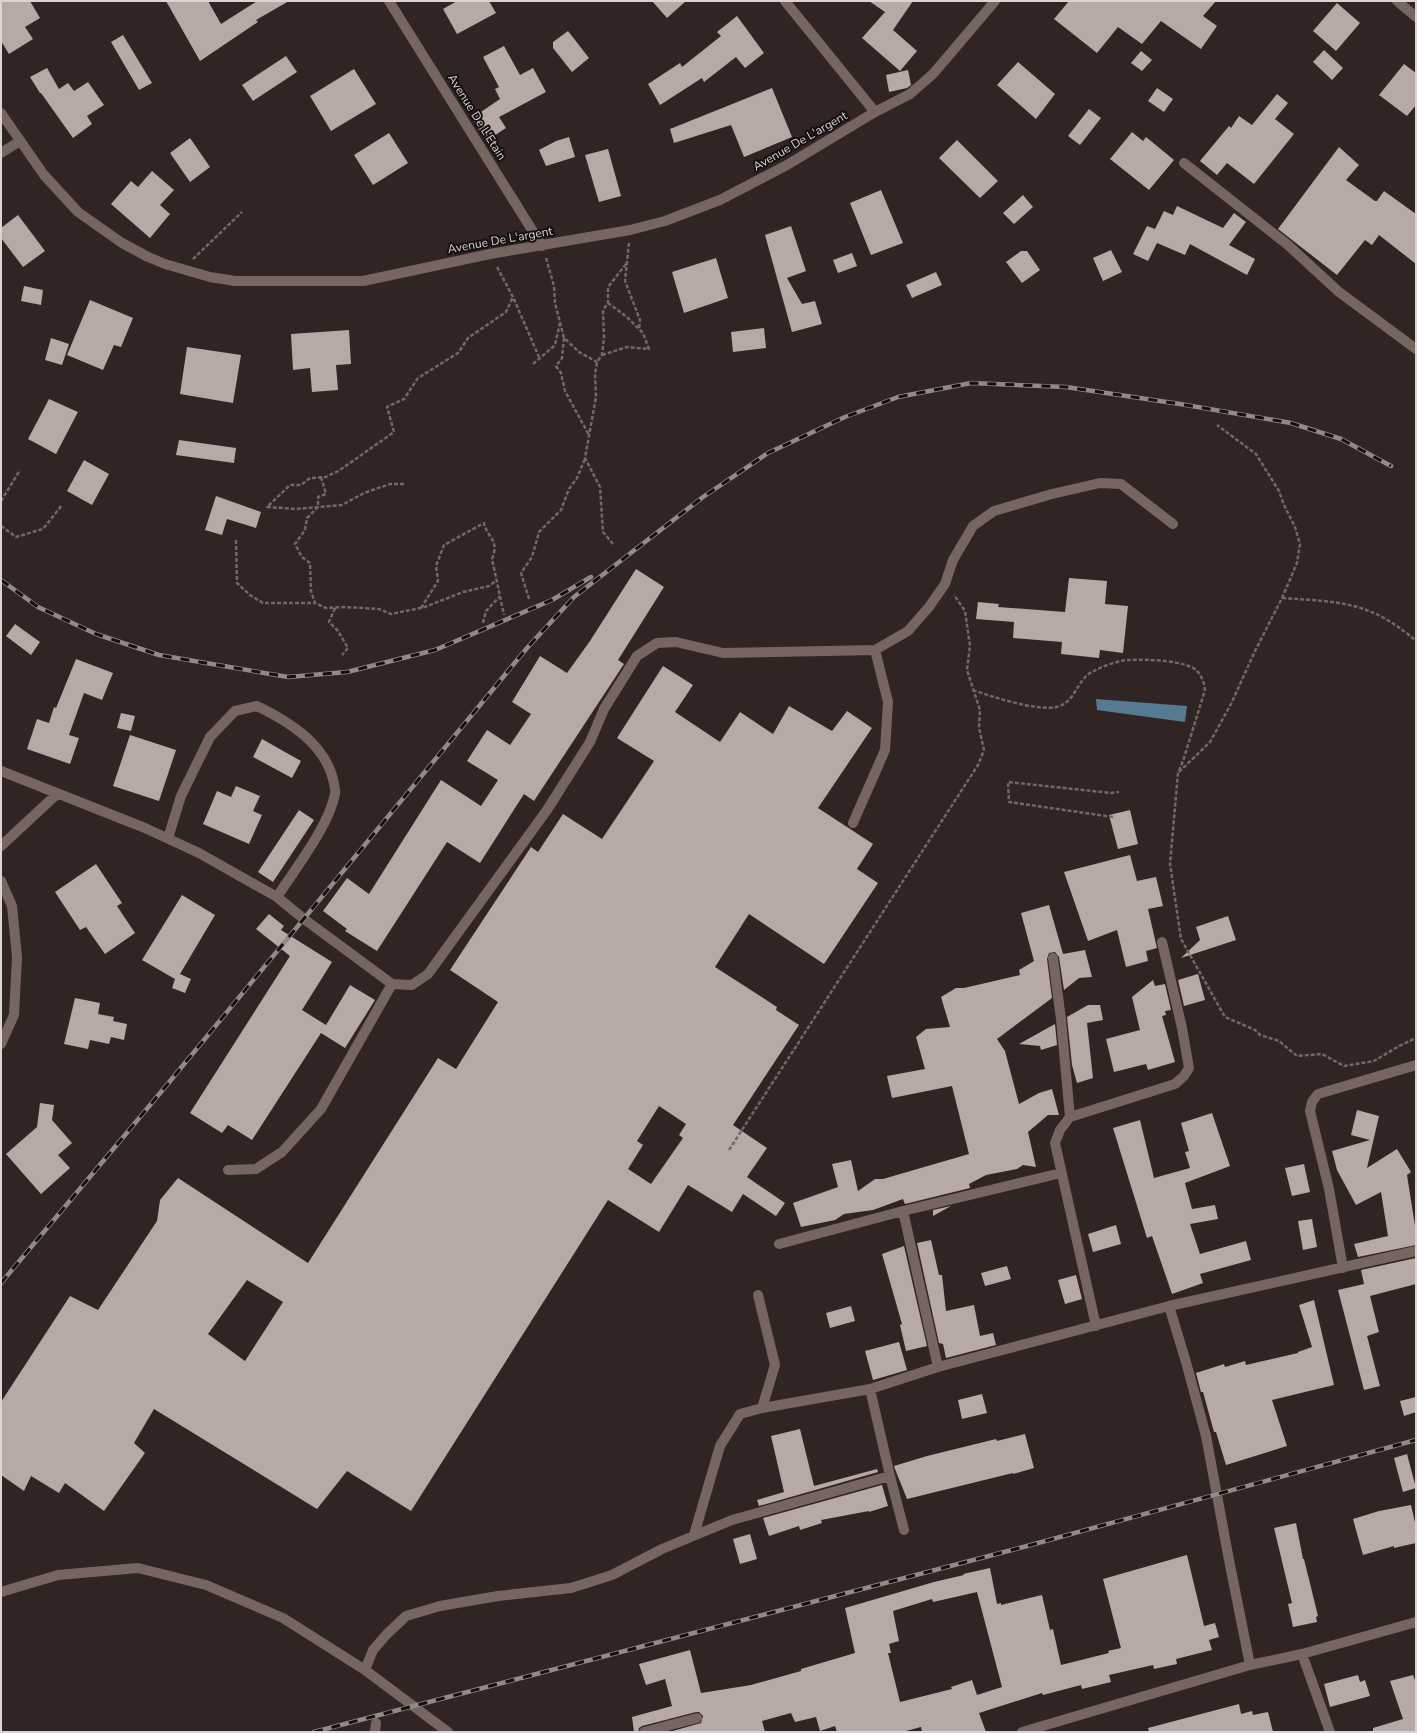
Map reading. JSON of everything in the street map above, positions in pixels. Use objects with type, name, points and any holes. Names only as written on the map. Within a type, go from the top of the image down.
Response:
[{"type":"street","name":"Avenue De L'Etain","points":[[389,1],[542,246]]},
{"type":"street","points":[[785,1],[875,112]]},
{"type":"street","name":"Avenue De L'argent","points":[[1,114],[44,175],[78,212],[122,243],[165,264],[210,277],[235,281],[363,281],[490,254],[630,230],[665,221],[720,200],[787,164],[875,112],[910,94],[933,74],[949,53],[995,1]]},
{"type":"street","points":[[1397,1],[1416,17]]},
{"type":"street","points":[[1,153],[20,141]]},
{"type":"street","points":[[1184,163],[1288,245],[1339,292],[1416,349]]},
{"type":"street","points":[[1,771],[168,838],[199,853],[277,897],[304,919],[392,984],[412,985],[428,974],[548,810],[590,742],[604,709],[637,656],[656,643],[676,642],[723,653],[875,650],[908,631],[929,607],[945,584],[953,560],[973,526],[994,511],[1052,494],[1100,483],[1121,484],[1173,524]]},
{"type":"street","points":[[853,823],[885,750],[888,702],[875,650]]},
{"type":"street","points":[[168,838],[181,796],[210,736],[235,711],[257,706],[281,718],[311,741],[330,768],[336,792],[327,820],[277,897]]},
{"type":"street","points":[[1,846],[57,794]]},
{"type":"street","points":[[1,881],[12,906],[17,957],[14,1015],[1,1044]]},
{"type":"street","points":[[1096,1326],[1055,1143],[1060,1130],[1070,1117],[1175,1084],[1184,1076],[1189,1068],[1182,1028],[1162,942]]},
{"type":"street","points":[[1053,958],[1061,1019],[1070,1117]]},
{"type":"street","points":[[228,1170],[256,1169],[282,1152],[321,1110],[392,984]]},
{"type":"street","points":[[1342,1268],[1329,1189],[1310,1111],[1312,1102],[1318,1094],[1416,1065]]},
{"type":"street","points":[[779,1244],[903,1211],[1061,1172]]},
{"type":"street","points":[[903,1211],[938,1367]]},
{"type":"street","points":[[694,1535],[720,1446],[740,1414],[762,1408],[870,1389],[938,1367],[1169,1306],[1416,1251]]},
{"type":"street","points":[[758,1294],[775,1365],[762,1408]]},
{"type":"street","points":[[1169,1306],[1198,1404],[1214,1473],[1221,1517],[1250,1665]]},
{"type":"street","points":[[870,1389],[904,1530]]},
{"type":"street","points":[[365,1670],[373,1650],[406,1616],[440,1606],[484,1598],[571,1588],[612,1575],[662,1549],[732,1520],[890,1476]]},
{"type":"street","points":[[1,1592],[58,1575],[138,1568],[206,1585],[283,1618],[365,1670],[448,1732]]},
{"type":"street","points":[[1022,1732],[1250,1665],[1302,1654],[1416,1622]]},
{"type":"street","points":[[1302,1654],[1330,1732]]},
{"type":"street","points":[[644,1732],[697,1718]]},
{"type":"path","points":[[182,269],[242,212]]},
{"type":"path","points":[[630,230],[625,281],[640,320],[639,329]]},
{"type":"path","points":[[542,246],[554,286],[555,303],[564,338],[562,358],[556,366],[561,374],[565,391],[589,435]]},
{"type":"path","points":[[490,254],[513,297],[539,357]]},
{"type":"path","points":[[529,599],[521,573],[532,556],[539,532],[561,510],[569,489],[577,478],[585,458],[596,397],[597,362],[602,355],[604,338],[603,310],[608,303],[608,287],[626,264]]},
{"type":"path","points":[[404,484],[390,484],[370,490],[342,505],[296,509],[267,507],[290,485],[301,485],[310,478],[326,477],[340,470],[394,432],[387,407],[404,399],[418,378],[458,353],[468,338],[506,312],[513,297]]},
{"type":"path","points":[[602,355],[627,347],[649,349],[639,329],[627,317],[608,303]]},
{"type":"path","points":[[533,364],[539,357],[555,345],[560,323]]},
{"type":"path","points":[[564,338],[579,352],[597,362]]},
{"type":"path","points":[[1178,773],[1210,742],[1231,704],[1255,651],[1282,598],[1297,563],[1300,544],[1295,526],[1284,505],[1279,491],[1256,454],[1217,425]]},
{"type":"path","points":[[585,458],[600,487],[603,532],[613,544]]},
{"type":"path","points":[[1,501],[20,470]]},
{"type":"path","points":[[315,603],[311,591],[310,563],[302,557],[295,544],[305,530],[307,518],[318,507],[318,497],[326,494],[321,478]]},
{"type":"path","points":[[1,526],[16,537],[43,529],[62,505]]},
{"type":"path","points":[[421,608],[438,580],[436,566],[444,545],[484,523],[485,529],[493,538],[495,553],[492,559],[504,615]]},
{"type":"path","points":[[236,540],[237,583],[250,595],[262,603],[315,603],[326,608],[379,608],[391,614],[421,608],[462,592],[489,586],[497,580]]},
{"type":"path","points":[[729,1150],[978,765],[984,750],[979,728],[980,710],[967,670],[970,646],[965,611],[945,584]]},
{"type":"path","points":[[483,622],[486,612],[500,596]]},
{"type":"path","points":[[1282,598],[1351,604],[1375,613],[1400,627],[1416,641]]},
{"type":"path","points":[[335,608],[329,622],[338,631],[348,648],[342,655]]},
{"type":"path","points":[[973,690],[1007,701],[1057,707],[1068,702],[1075,694],[1082,680],[1092,672],[1128,660],[1185,663],[1196,670],[1203,680],[1205,690],[1178,773],[1170,864],[1175,906],[1182,939],[1225,1017],[1255,1030],[1260,1035],[1279,1041],[1297,1056],[1322,1054],[1344,1066],[1374,1061],[1416,1038]]},
{"type":"path","points":[[1113,817],[1009,802],[1008,782],[1111,793],[1119,792]]},
{"type":"water","points":[[1096,699],[1187,706],[1185,722],[1097,710]]},
{"type":"building","points":[[1,1],[30,1],[40,18],[25,27],[33,39],[9,54],[1,41]]},
{"type":"building","points":[[166,1],[208,1],[221,24],[257,1],[289,1],[256,20],[258,22],[200,61]]},
{"type":"building","points":[[457,1],[489,1],[496,13],[457,34],[443,9]]},
{"type":"building","points":[[652,1],[686,1],[667,18]]},
{"type":"building","points":[[869,1],[913,1],[893,30],[917,51],[900,71],[862,38],[885,12]]},
{"type":"building","points":[[1069,1],[1216,1],[1203,16],[1217,26],[1201,49],[1161,21],[1142,44],[1118,27],[1097,53],[1054,19]]},
{"type":"building","points":[[1337,3],[1360,23],[1336,51],[1313,31]]},
{"type":"building","points":[[737,16],[764,53],[745,68],[736,57],[704,82],[702,78],[660,105],[648,84],[680,63],[682,67],[721,36],[717,32]]},
{"type":"building","points":[[568,31],[589,58],[572,72],[553,48],[553,42]]},
{"type":"building","points":[[123,35],[152,83],[139,90],[111,42]]},
{"type":"building","points":[[504,46],[520,75],[533,68],[546,92],[499,117],[506,128],[486,141],[472,118],[500,99],[495,89],[499,87],[483,57]]},
{"type":"building","points":[[1324,50],[1343,68],[1332,80],[1313,62]]},
{"type":"building","points":[[1141,51],[1152,60],[1142,71],[1131,63]]},
{"type":"building","points":[[286,56],[297,72],[253,101],[242,85]]},
{"type":"building","points":[[1018,62],[1055,94],[1036,119],[997,85]]},
{"type":"building","points":[[1404,64],[1416,73],[1416,105],[1407,116],[1379,95]]},
{"type":"building","points":[[47,68],[59,89],[68,83],[74,91],[88,82],[104,105],[87,116],[92,124],[73,138],[30,77]]},
{"type":"building","points":[[354,69],[376,104],[331,131],[310,96]]},
{"type":"building","points":[[908,70],[911,85],[907,88],[889,92],[886,75]]},
{"type":"building","points":[[772,88],[792,137],[744,157],[731,125],[674,143],[670,129]]},
{"type":"building","points":[[1157,88],[1173,99],[1164,112],[1148,101]]},
{"type":"building","points":[[1277,94],[1288,103],[1275,119],[1294,134],[1254,184],[1227,163],[1217,175],[1200,161],[1229,126],[1231,128],[1239,116],[1252,125]]},
{"type":"building","points":[[1089,109],[1101,118],[1080,145],[1068,136]]},
{"type":"building","points":[[1132,132],[1143,141],[1146,137],[1174,160],[1149,190],[1110,159]]},
{"type":"building","points":[[389,133],[408,163],[373,185],[354,155]]},
{"type":"building","points":[[569,137],[575,157],[546,166],[539,150],[556,141]]},
{"type":"building","points":[[190,138],[210,167],[190,182],[170,153]]},
{"type":"building","points":[[957,140],[998,181],[980,198],[939,158]]},
{"type":"building","points":[[1339,147],[1359,165],[1346,180],[1375,201],[1377,201],[1384,191],[1416,214],[1416,264],[1379,235],[1372,245],[1365,240],[1337,275],[1278,229]]},
{"type":"building","points":[[608,149],[621,196],[599,202],[585,155]]},
{"type":"building","points":[[152,171],[174,190],[160,205],[170,214],[150,238],[111,204],[131,181],[138,187]]},
{"type":"building","points":[[881,190],[903,243],[871,255],[850,203]]},
{"type":"building","points":[[1023,195],[1033,207],[1014,224],[1003,213]]},
{"type":"building","points":[[1177,206],[1223,228],[1234,213],[1246,222],[1229,245],[1255,259],[1247,275],[1190,244],[1185,255],[1157,243],[1148,261],[1133,254],[1147,226],[1155,229],[1164,211],[1173,215]]},
{"type":"building","points":[[18,215],[45,251],[23,267],[1,238],[1,228]]},
{"type":"building","points":[[791,226],[806,271],[787,278],[802,304],[815,301],[822,324],[792,332],[765,235]]},
{"type":"building","points":[[1111,250],[1122,272],[1103,281],[1093,258]]},
{"type":"building","points":[[1021,251],[1027,251],[1040,270],[1022,283],[1006,262]]},
{"type":"building","points":[[852,253],[857,266],[838,273],[833,260]]},
{"type":"building","points":[[716,258],[728,298],[684,313],[672,272]]},
{"type":"building","points":[[936,272],[942,285],[912,298],[906,285]]},
{"type":"building","points":[[24,286],[43,290],[41,305],[21,301]]},
{"type":"building","points":[[90,300],[133,318],[121,347],[114,345],[103,370],[67,355]]},
{"type":"building","points":[[764,328],[766,348],[733,352],[731,332]]},
{"type":"building","points":[[349,330],[351,364],[336,365],[338,390],[312,392],[310,368],[293,370],[291,334]]},
{"type":"building","points":[[51,338],[69,344],[62,365],[45,360]]},
{"type":"building","points":[[187,347],[241,355],[233,403],[180,394]]},
{"type":"building","points":[[49,399],[78,412],[56,454],[28,439]]},
{"type":"building","points":[[179,440],[236,448],[234,463],[176,455]]},
{"type":"building","points":[[84,460],[109,474],[92,505],[67,491]]},
{"type":"building","points":[[216,496],[261,512],[256,528],[227,519],[222,535],[205,530]]},
{"type":"building","points":[[636,569],[664,587],[618,660],[624,664],[534,801],[524,794],[480,863],[447,842],[377,951],[345,931],[347,929],[323,911],[347,878],[369,894],[441,780],[481,806],[498,780],[467,761],[487,730],[510,745],[531,714],[512,702],[540,656],[567,673],[590,641]]},
{"type":"building","points":[[1069,578],[1107,581],[1105,604],[1128,606],[1123,653],[1100,650],[1099,658],[1061,654],[1062,642],[1013,638],[1014,622],[976,619],[978,602],[999,604],[998,607],[1065,612]]},
{"type":"building","points":[[15,624],[40,642],[31,655],[6,636]]},
{"type":"building","points":[[76,659],[113,673],[102,700],[84,693],[69,735],[79,738],[70,764],[27,749],[37,719],[49,723],[54,707],[56,708]]},
{"type":"building","points":[[663,666],[693,685],[675,712],[720,742],[740,712],[773,734],[789,706],[832,731],[847,711],[872,728],[818,808],[873,844],[857,869],[878,883],[824,964],[749,914],[715,967],[777,1007],[776,1010],[799,1025],[733,1125],[767,1148],[747,1177],[785,1203],[776,1216],[743,1194],[732,1212],[688,1185],[659,1232],[608,1200],[411,1511],[347,1471],[317,1509],[154,1409],[134,1443],[145,1453],[104,1511],[65,1483],[59,1493],[31,1476],[24,1491],[1,1475],[1,1402],[70,1296],[98,1310],[157,1221],[160,1200],[178,1178],[308,1263],[438,1058],[456,1069],[498,1002],[450,970],[531,847],[538,852],[563,814],[602,839],[654,761],[617,738]],"holes":[[[659,1106],[686,1124],[679,1135],[683,1138],[651,1184],[628,1169],[643,1145],[637,1141]],[[247,1280],[283,1302],[245,1361],[208,1334]]]},
{"type":"building","points":[[121,713],[135,716],[131,731],[117,728]]},
{"type":"building","points":[[130,735],[176,750],[159,801],[113,786]]},
{"type":"building","points":[[262,739],[301,761],[292,778],[253,757]]},
{"type":"building","points":[[236,786],[260,796],[253,811],[262,815],[249,844],[203,824],[217,791],[231,797]]},
{"type":"building","points":[[299,810],[314,820],[273,882],[258,872]]},
{"type":"building","points":[[1130,810],[1138,844],[1118,849],[1109,815]]},
{"type":"building","points":[[1130,855],[1137,881],[1156,877],[1163,906],[1148,909],[1157,948],[1146,951],[1148,961],[1126,967],[1117,930],[1088,941],[1064,872]]},
{"type":"building","points":[[96,864],[122,903],[117,906],[135,933],[105,954],[86,927],[80,930],[55,892]]},
{"type":"building","points":[[182,895],[215,915],[180,974],[191,979],[185,993],[172,988],[175,979],[142,960]]},
{"type":"building","points":[[1049,905],[1063,954],[1085,950],[1092,977],[1079,978],[1064,990],[1059,957],[1055,952],[1049,953],[1047,959],[1052,998],[997,1039],[1005,1051],[1019,1104],[1039,1093],[1052,1089],[1059,1115],[1048,1115],[1028,1132],[1036,1167],[1023,1165],[1017,1169],[986,1175],[969,1184],[970,1188],[905,1204],[903,1199],[873,1210],[844,1214],[835,1220],[801,1227],[793,1203],[838,1187],[832,1164],[851,1160],[858,1191],[875,1179],[883,1179],[969,1154],[952,1086],[892,1098],[887,1076],[925,1069],[916,1037],[926,1029],[950,1027],[941,997],[956,988],[964,988],[1020,975],[1019,970],[1034,961],[1021,913]]},
{"type":"building","points":[[269,914],[284,926],[281,930],[332,962],[302,1010],[326,1025],[350,985],[375,1000],[345,1048],[321,1033],[252,1140],[228,1125],[222,1133],[190,1113],[290,956],[256,929]]},
{"type":"building","points":[[1228,916],[1236,940],[1181,958],[1200,940],[1196,927]]},
{"type":"building","points":[[1198,974],[1205,1000],[1184,1006],[1178,980]]},
{"type":"building","points":[[1153,980],[1155,986],[1165,984],[1171,1010],[1165,1011],[1166,1015],[1162,1016],[1175,1062],[1148,1070],[1146,1064],[1114,1072],[1106,1039],[1140,1030],[1132,997]]},
{"type":"building","points":[[75,998],[100,1003],[98,1014],[114,1017],[113,1021],[127,1024],[124,1040],[111,1037],[109,1044],[90,1040],[88,1049],[64,1044]]},
{"type":"building","points":[[1088,1005],[1100,1005],[1103,1020],[1087,1023],[1093,1078],[1077,1083],[1072,1065],[1067,1017]]},
{"type":"building","points":[[1055,1024],[1057,1045],[1041,1050],[1040,1046],[1019,1044]]},
{"type":"building","points":[[40,1103],[54,1105],[52,1120],[72,1143],[58,1155],[70,1168],[41,1194],[6,1154],[37,1127]]},
{"type":"building","points":[[1357,1110],[1379,1116],[1367,1168],[1397,1149],[1411,1172],[1407,1175],[1416,1232],[1416,1245],[1358,1257],[1354,1244],[1388,1236],[1381,1192],[1356,1205],[1337,1170],[1332,1151],[1370,1140],[1351,1135]]},
{"type":"building","points":[[1212,1113],[1230,1166],[1185,1183],[1192,1209],[1215,1205],[1218,1219],[1190,1224],[1200,1254],[1246,1241],[1251,1260],[1200,1274],[1203,1283],[1172,1294],[1152,1236],[1147,1238],[1113,1128],[1140,1120],[1154,1178],[1190,1168],[1185,1152],[1189,1151],[1181,1123]]},
{"type":"building","points":[[1304,1164],[1310,1192],[1292,1196],[1285,1168]]},
{"type":"building","points":[[951,1206],[933,1216],[933,1210]]},
{"type":"building","points":[[1312,1219],[1317,1247],[1303,1250],[1298,1221]]},
{"type":"building","points":[[1116,1225],[1121,1244],[1093,1252],[1088,1234]]},
{"type":"building","points":[[931,1240],[939,1275],[942,1275],[946,1311],[974,1305],[980,1336],[993,1333],[996,1345],[946,1358],[943,1344],[939,1343],[917,1243]]},
{"type":"building","points":[[904,1246],[927,1346],[906,1351],[900,1325],[902,1324],[882,1254]]},
{"type":"building","points":[[1416,1258],[1416,1284],[1370,1296],[1379,1332],[1367,1336],[1380,1386],[1364,1390],[1338,1290],[1364,1284],[1361,1270]]},
{"type":"building","points":[[1007,1266],[1011,1279],[985,1286],[981,1273]]},
{"type":"building","points":[[1076,1275],[1082,1299],[1065,1304],[1058,1280]]},
{"type":"building","points":[[1314,1300],[1334,1385],[1272,1400],[1287,1446],[1226,1465],[1196,1373],[1224,1364],[1225,1367],[1245,1361],[1246,1365],[1298,1353],[1312,1347],[1299,1305]]},
{"type":"building","points":[[851,1306],[855,1321],[830,1328],[826,1313]]},
{"type":"building","points":[[899,1342],[907,1370],[873,1380],[865,1351]]},
{"type":"building","points":[[982,1394],[987,1413],[962,1419],[958,1400]]},
{"type":"building","points":[[1416,1397],[1416,1412],[1404,1416],[1400,1401]]},
{"type":"building","points":[[800,1429],[814,1486],[877,1469],[878,1472],[759,1506],[757,1500],[784,1492],[771,1436]]},
{"type":"building","points":[[1025,1434],[1034,1468],[1013,1474],[907,1499],[894,1466],[927,1456],[996,1439],[997,1441]]},
{"type":"building","points":[[1407,1454],[1416,1488],[1403,1492],[1394,1458]]},
{"type":"building","points":[[882,1485],[888,1506],[869,1512],[821,1520],[822,1523],[800,1530],[799,1526],[769,1536],[763,1518]]},
{"type":"building","points":[[1411,1505],[1416,1527],[1416,1543],[1394,1548],[1394,1546],[1363,1555],[1353,1519],[1379,1511]]},
{"type":"building","points":[[1296,1523],[1303,1559],[1318,1616],[1316,1617],[1317,1622],[1293,1627],[1288,1604],[1292,1603],[1274,1528]]},
{"type":"building","points":[[750,1534],[757,1559],[740,1564],[733,1539]]},
{"type":"building","points":[[1187,1555],[1204,1626],[1215,1623],[1219,1637],[1209,1640],[1212,1650],[1176,1659],[1177,1664],[1154,1669],[1153,1665],[1109,1675],[1111,1682],[1082,1689],[1081,1685],[1043,1695],[1042,1693],[979,1713],[986,1732],[922,1732],[921,1727],[902,1732],[837,1732],[835,1726],[820,1731],[816,1717],[795,1722],[791,1713],[762,1721],[765,1732],[669,1732],[701,1723],[703,1716],[699,1712],[696,1712],[642,1726],[639,1728],[638,1732],[634,1732],[632,1717],[672,1706],[665,1679],[646,1685],[639,1664],[690,1650],[701,1693],[751,1685],[801,1671],[801,1669],[855,1653],[845,1608],[934,1582],[964,1575],[963,1574],[990,1568],[997,1604],[1001,1603],[1001,1605],[1042,1595],[1050,1630],[1053,1629],[1061,1665],[1109,1653],[1108,1651],[1121,1648],[1103,1579]],"holes":[[[977,1592],[1002,1687],[977,1695],[972,1680],[951,1687],[952,1689],[900,1702],[888,1653],[891,1653],[889,1644],[899,1641],[893,1611],[932,1599],[933,1602]]]},
{"type":"building","points":[[1358,1675],[1360,1682],[1365,1680],[1370,1696],[1330,1707],[1324,1684]]},
{"type":"building","points":[[1413,1675],[1416,1683],[1416,1732],[1373,1732],[1373,1728],[1403,1719],[1390,1681]]},
{"type":"building","points":[[1239,1704],[1241,1714],[1252,1711],[1253,1715],[1268,1712],[1273,1732],[1149,1732],[1148,1728]]},
{"type":"railway","points":[[1,1283],[166,1086],[527,648],[574,597],[703,497],[768,453],[845,417],[898,397],[971,383],[1066,387],[1180,404],[1291,423],[1341,439],[1391,466]]},
{"type":"railway","points":[[1,580],[38,607],[96,634],[159,655],[288,677],[347,672],[435,650],[552,600],[591,577]]},
{"type":"railway","points":[[314,1732],[1027,1546],[1416,1440]]}]
